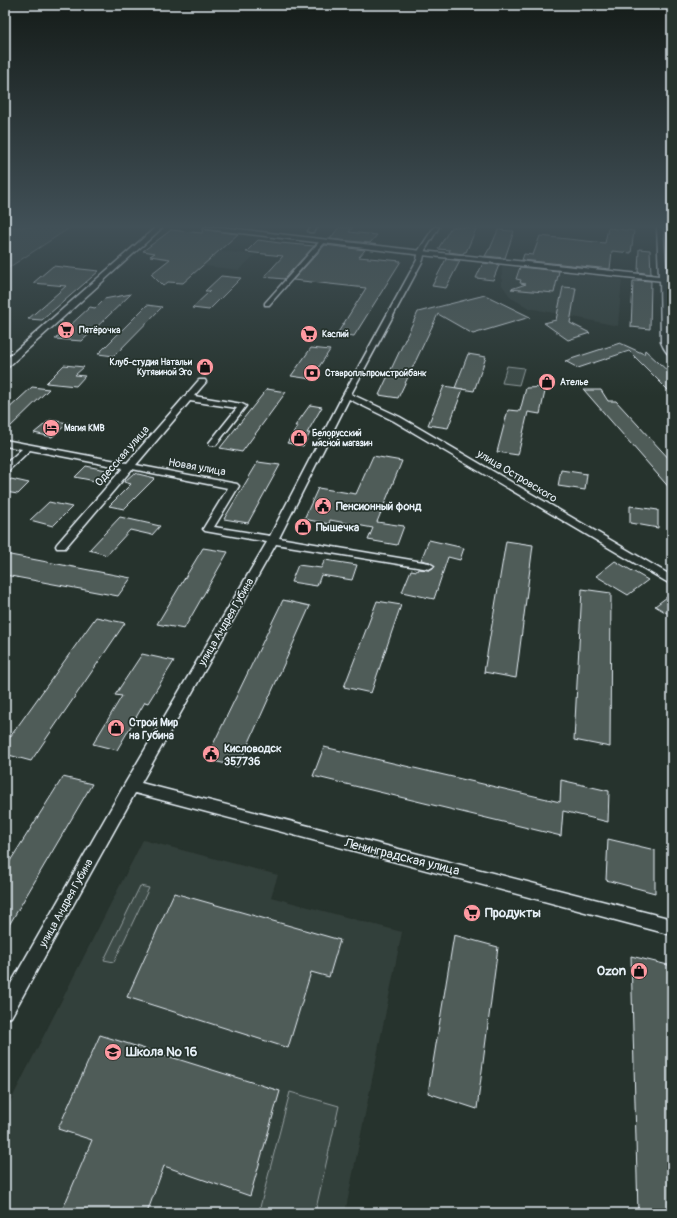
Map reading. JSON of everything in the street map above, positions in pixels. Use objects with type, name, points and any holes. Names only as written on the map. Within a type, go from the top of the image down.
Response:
[{"type":"street","points":[[5,365],[96,284]]},
{"type":"street","points":[[267,304],[285,284]]},
{"type":"street","name":"улица Андрея Губина","points":[[5,1011],[131,786],[273,540],[347,395],[407,284]]},
{"type":"street","points":[[665,284],[669,326],[665,342],[672,354]]},
{"type":"street","name":"Одесская улица","points":[[61,546],[202,382]]},
{"type":"street","name":"улица Островского","points":[[347,395],[397,419],[672,581]]},
{"type":"street","points":[[189,398],[242,406],[213,443]]},
{"type":"street","name":"Новая улица","points":[[5,443],[234,486],[208,529],[429,566]]},
{"type":"street","points":[[5,470],[29,447]]},
{"type":"street","name":"Ленинградская улица","points":[[131,786],[672,927]]},
{"type":"shaded area","points":[[622,284],[618,326],[529,308],[511,298],[502,285]]},
{"type":"shaded area","points":[[507,366],[524,368],[519,385],[502,383]]},
{"type":"shaded area","points":[[143,840],[278,875],[271,897],[402,932],[345,1213],[5,1213],[5,1112]]},
{"type":"shaded area","points":[[140,886],[149,888],[114,962],[104,960]]},
{"type":"shaded area","points":[[290,1092],[339,1106],[315,1213],[265,1213],[259,1211]]},
{"type":"building","points":[[42,284],[84,284],[42,320],[28,319],[66,286]]},
{"type":"building","points":[[213,284],[235,284],[209,310],[192,308],[210,291],[205,291]]},
{"type":"building","points":[[328,284],[387,284],[354,336],[337,334],[366,288]]},
{"type":"building","points":[[433,284],[448,284],[446,288],[432,286]]},
{"type":"building","points":[[526,284],[556,284],[554,293],[511,289]]},
{"type":"building","points":[[633,284],[651,284],[650,329],[631,327]]},
{"type":"building","points":[[563,287],[576,288],[570,323],[590,333],[568,340],[544,323],[556,320]]},
{"type":"building","points":[[131,294],[82,341],[55,339],[90,307],[95,308],[104,299]]},
{"type":"building","points":[[485,295],[530,317],[473,334],[438,314],[398,398],[379,395],[418,312]]},
{"type":"building","points":[[147,305],[162,307],[114,356],[98,354]]},
{"type":"building","points":[[620,343],[644,354],[645,350],[672,375],[672,394],[629,351],[578,368],[565,361]]},
{"type":"building","points":[[311,348],[330,350],[311,379],[291,376]]},
{"type":"building","points":[[468,354],[486,357],[474,391],[455,388]]},
{"type":"building","points":[[64,365],[84,367],[75,375],[85,376],[76,386],[46,383]]},
{"type":"building","points":[[444,386],[463,389],[448,428],[428,425]]},
{"type":"building","points":[[32,387],[49,389],[5,432],[5,412]]},
{"type":"building","points":[[546,387],[540,414],[528,412],[518,455],[497,452],[508,410],[520,411],[526,388]]},
{"type":"building","points":[[267,389],[286,392],[242,452],[220,448]]},
{"type":"building","points":[[584,390],[601,390],[608,401],[616,401],[672,462],[672,491]]},
{"type":"building","points":[[310,405],[322,407],[307,433],[310,433],[303,446],[287,443],[298,426],[295,426]]},
{"type":"building","name":"Магия КМВ","points":[[50,420],[68,423],[52,437],[34,433]]},
{"type":"building","points":[[373,456],[402,461],[377,522],[404,526],[397,545],[368,540],[373,528],[330,520],[329,524],[304,519],[318,488],[356,494]]},
{"type":"building","points":[[258,462],[280,465],[248,523],[224,519]]},
{"type":"building","points":[[86,466],[106,470],[95,481],[75,477]]},
{"type":"building","points":[[561,470],[587,474],[585,490],[558,486]]},
{"type":"building","points":[[134,473],[155,478],[124,509],[109,506],[131,484],[124,482]]},
{"type":"building","points":[[11,479],[29,483],[18,494],[5,492],[5,486]]},
{"type":"building","points":[[49,502],[72,507],[53,526],[30,520]]},
{"type":"building","points":[[630,506],[658,510],[658,528],[630,523]]},
{"type":"building","points":[[120,517],[160,526],[152,535],[130,530],[107,555],[89,550]]},
{"type":"building","points":[[429,540],[464,548],[460,560],[448,557],[434,599],[402,592],[411,570],[429,570],[435,567],[430,562],[421,560]]},
{"type":"building","points":[[506,541],[533,545],[516,678],[484,672]]},
{"type":"building","points":[[203,548],[228,552],[184,629],[157,624]]},
{"type":"building","points":[[5,554],[131,578],[118,596],[5,575]]},
{"type":"building","points":[[325,560],[357,565],[352,580],[321,575],[317,586],[291,582],[298,565],[321,568]]},
{"type":"building","points":[[615,561],[648,580],[628,595],[596,576]]},
{"type":"building","points":[[582,589],[611,593],[610,747],[574,740]]},
{"type":"building","points":[[667,597],[672,600],[672,616],[655,606]]},
{"type":"building","points":[[283,600],[310,606],[238,767],[206,759]]},
{"type":"building","points":[[377,601],[401,605],[371,693],[344,687]]},
{"type":"building","points":[[96,617],[125,623],[31,761],[5,754],[5,744]]},
{"type":"building","points":[[142,654],[174,661],[148,703],[145,702],[117,750],[93,744],[122,696],[115,695]]},
{"type":"building","points":[[324,747],[560,802],[561,780],[609,791],[608,822],[563,811],[561,836],[313,776]]},
{"type":"building","points":[[63,777],[92,784],[5,932],[5,869]]},
{"type":"building","points":[[608,839],[655,850],[655,893],[606,880]]},
{"type":"building","points":[[174,893],[340,940],[329,977],[311,972],[288,1048],[127,997]]},
{"type":"building","points":[[454,935],[498,947],[477,1109],[428,1093]]},
{"type":"building","points":[[631,956],[672,966],[672,1213],[638,1213]]},
{"type":"building","points":[[100,1035],[280,1091],[250,1196],[164,1166],[147,1213],[61,1213],[92,1140],[58,1129]]},
{"type":"place","name":"Пятёрочка","points":[[66,330]]},
{"type":"place","name":"Каспий","points":[[309,334]]},
{"type":"place","name":"Клуб-студия Натальи Кутявиной Эго","points":[[205,367]]},
{"type":"place","name":"Ставропльпромстройбанк","points":[[312,373]]},
{"type":"place","name":"Ателье","points":[[547,382]]},
{"type":"place","name":"Магия КМВ","points":[[51,428]]},
{"type":"place","name":"Белорусский мясной магазин","points":[[299,438]]},
{"type":"place","name":"Пенсионный фонд","points":[[323,506]]},
{"type":"place","name":"Пышечка","points":[[303,527]]},
{"type":"place","name":"Строй Мир на Губина","points":[[116,728]]},
{"type":"place","name":"Кисловодск 357736","points":[[211,754]]},
{"type":"place","name":"Продукты","points":[[472,913]]},
{"type":"place","name":"Ozon","points":[[639,971]]},
{"type":"place","name":"Школа № 16","points":[[113,1052]]}]
